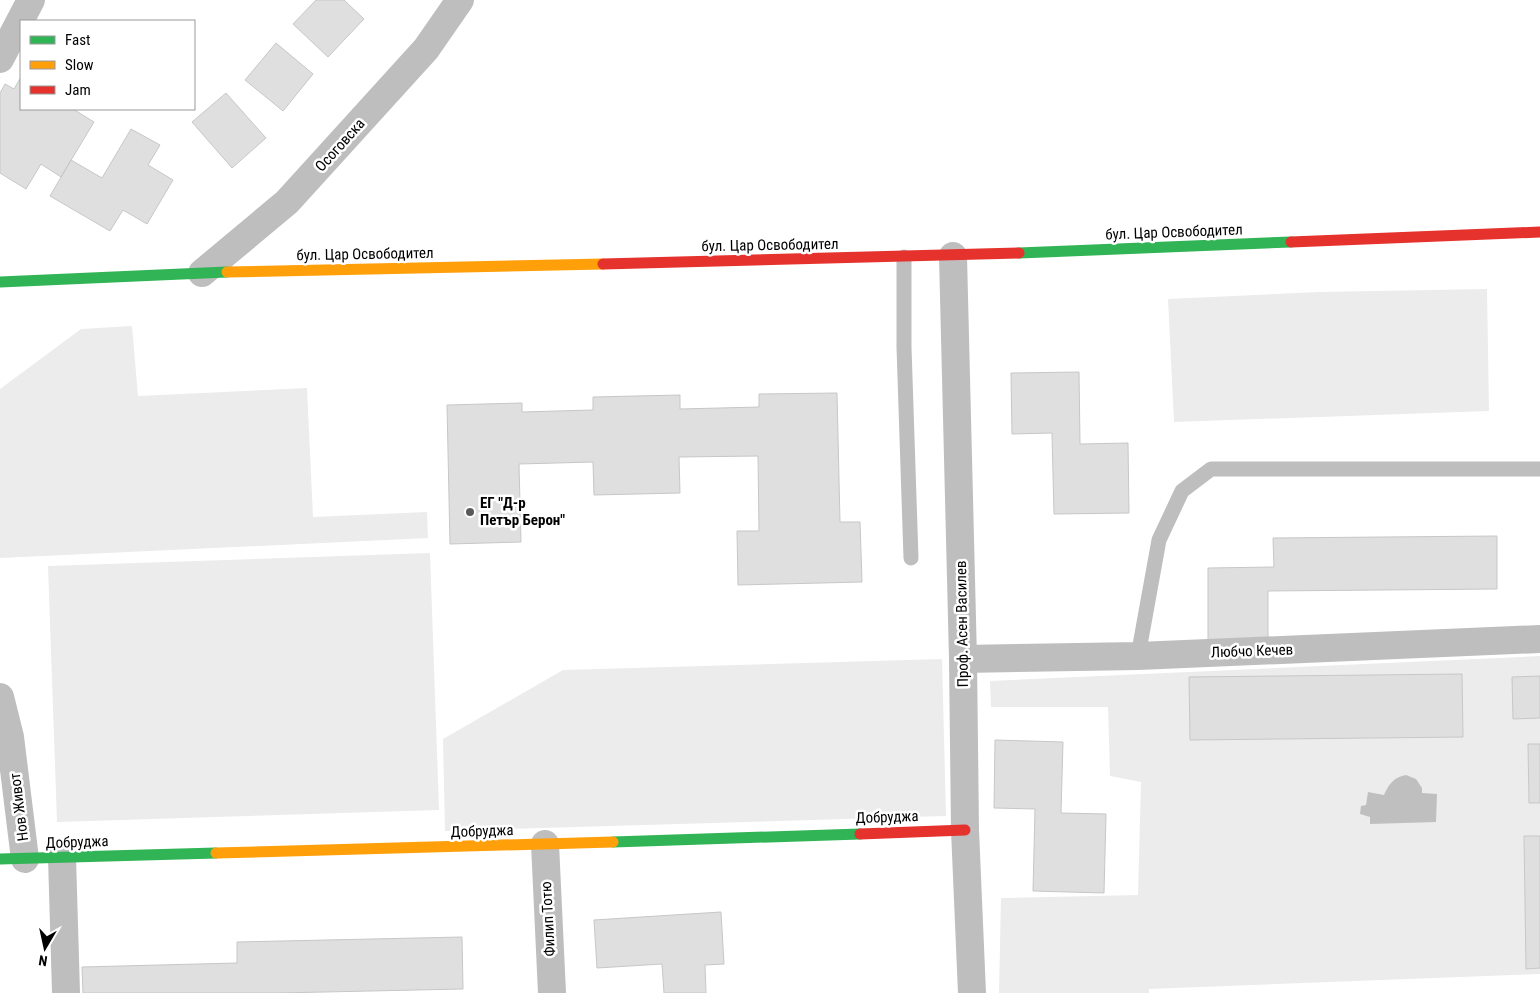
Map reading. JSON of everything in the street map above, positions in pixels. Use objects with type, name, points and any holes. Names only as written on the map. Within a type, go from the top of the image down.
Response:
[{"type":"main road","name":"бул. Цар Освободител","points":[[0,282],[202,273],[953,256],[1540,232]]},
{"type":"main road","name":"Добруджа","points":[[13,859],[965,830]]},
{"type":"street","points":[[21,20],[31,0]]},
{"type":"street","name":"Осоговска","points":[[202,273],[287,202],[426,49],[460,0]]},
{"type":"street","points":[[0,60],[20,21]]},
{"type":"street","name":"Проф. Асен Василев","points":[[953,256],[963,659],[965,830],[972,993]]},
{"type":"street","name":"Любчо Кечев","points":[[963,659],[1138,656],[1540,639]]},
{"type":"street","name":"Нов Живот","points":[[0,697],[10,737],[13,859]]},
{"type":"street","name":"Филип Тотю","points":[[545,844],[552,993]]},
{"type":"street","points":[[62,857],[66,993]]},
{"type":"lane","points":[[904,257],[904,347],[911,558]]},
{"type":"lane","points":[[1138,656],[1159,540],[1182,491],[1211,469],[1540,469]]},
{"type":"shaded area","points":[[1487,289],[1489,411],[1174,422],[1168,299],[1319,292]]},
{"type":"shaded area","points":[[132,326],[138,396],[307,388],[313,517],[427,512],[428,538],[0,558],[0,389],[81,329]]},
{"type":"shaded area","points":[[430,553],[439,810],[57,822],[48,566]]},
{"type":"shaded area","points":[[1540,656],[1540,974],[1149,989],[1149,993],[999,993],[1001,898],[1138,895],[1141,782],[1110,776],[1108,707],[991,707],[990,681]]},
{"type":"shaded area","points":[[942,659],[946,816],[445,831],[443,739],[563,670]]},
{"type":"shaded area","points":[[1406,775],[1416,779],[1422,788],[1422,793],[1437,794],[1436,822],[1370,824],[1370,817],[1360,814],[1361,806],[1366,805],[1368,792],[1384,795],[1392,782],[1398,777]]},
{"type":"building","points":[[316,0],[344,0],[364,19],[328,57],[293,24]]},
{"type":"building","points":[[276,43],[313,74],[283,111],[245,80]]},
{"type":"building","points":[[20,79],[20,110],[75,110],[94,122],[61,177],[41,164],[26,189],[0,173],[0,93],[5,84],[14,89]]},
{"type":"building","points":[[226,93],[266,138],[232,168],[192,122]]},
{"type":"building","points":[[131,129],[160,145],[148,165],[173,180],[147,224],[123,210],[110,231],[50,196],[71,160],[102,178]]},
{"type":"building","points":[[1079,372],[1080,444],[1128,443],[1129,513],[1054,514],[1052,433],[1012,434],[1011,373]]},
{"type":"building","points":[[837,393],[840,522],[860,522],[862,582],[738,585],[737,531],[759,531],[758,456],[679,457],[680,493],[594,495],[593,462],[519,464],[521,542],[450,544],[447,405],[522,403],[522,412],[593,410],[593,397],[680,395],[680,409],[759,407],[759,394]]},
{"type":"building","points":[[1497,536],[1497,589],[1268,591],[1268,639],[1208,640],[1208,568],[1274,567],[1273,538]]},
{"type":"building","points":[[1462,674],[1463,737],[1190,740],[1189,677]]},
{"type":"building","points":[[1540,676],[1540,718],[1513,719],[1512,677]]},
{"type":"building","points":[[995,740],[1063,742],[1061,813],[1106,814],[1104,893],[1033,891],[1035,809],[994,808]]},
{"type":"building","points":[[1528,744],[1540,744],[1540,803],[1529,803]]},
{"type":"building","points":[[1524,836],[1540,836],[1540,968],[1526,969]]},
{"type":"building","points":[[721,912],[724,964],[705,965],[706,993],[664,993],[662,964],[597,968],[594,920]]},
{"type":"building","points":[[462,937],[463,989],[278,993],[83,993],[82,967],[237,963],[237,942]]},
{"type":"traffic: fast","points":[[1019,253],[1291,242]]},
{"type":"traffic: fast","points":[[0,282],[227,272]]},
{"type":"traffic: fast","points":[[613,842],[860,834]]},
{"type":"traffic: fast","points":[[0,859],[216,853]]},
{"type":"traffic: slow","points":[[227,272],[603,264]]},
{"type":"traffic: slow","points":[[216,853],[613,842]]},
{"type":"traffic: jam","points":[[1291,242],[1540,232]]},
{"type":"traffic: jam","points":[[603,264],[1019,253]]},
{"type":"traffic: jam","points":[[860,834],[965,830]]},
{"type":"place","name":"ЕГ \"Д-р Петър Берон\"","points":[[470,512]]}]
